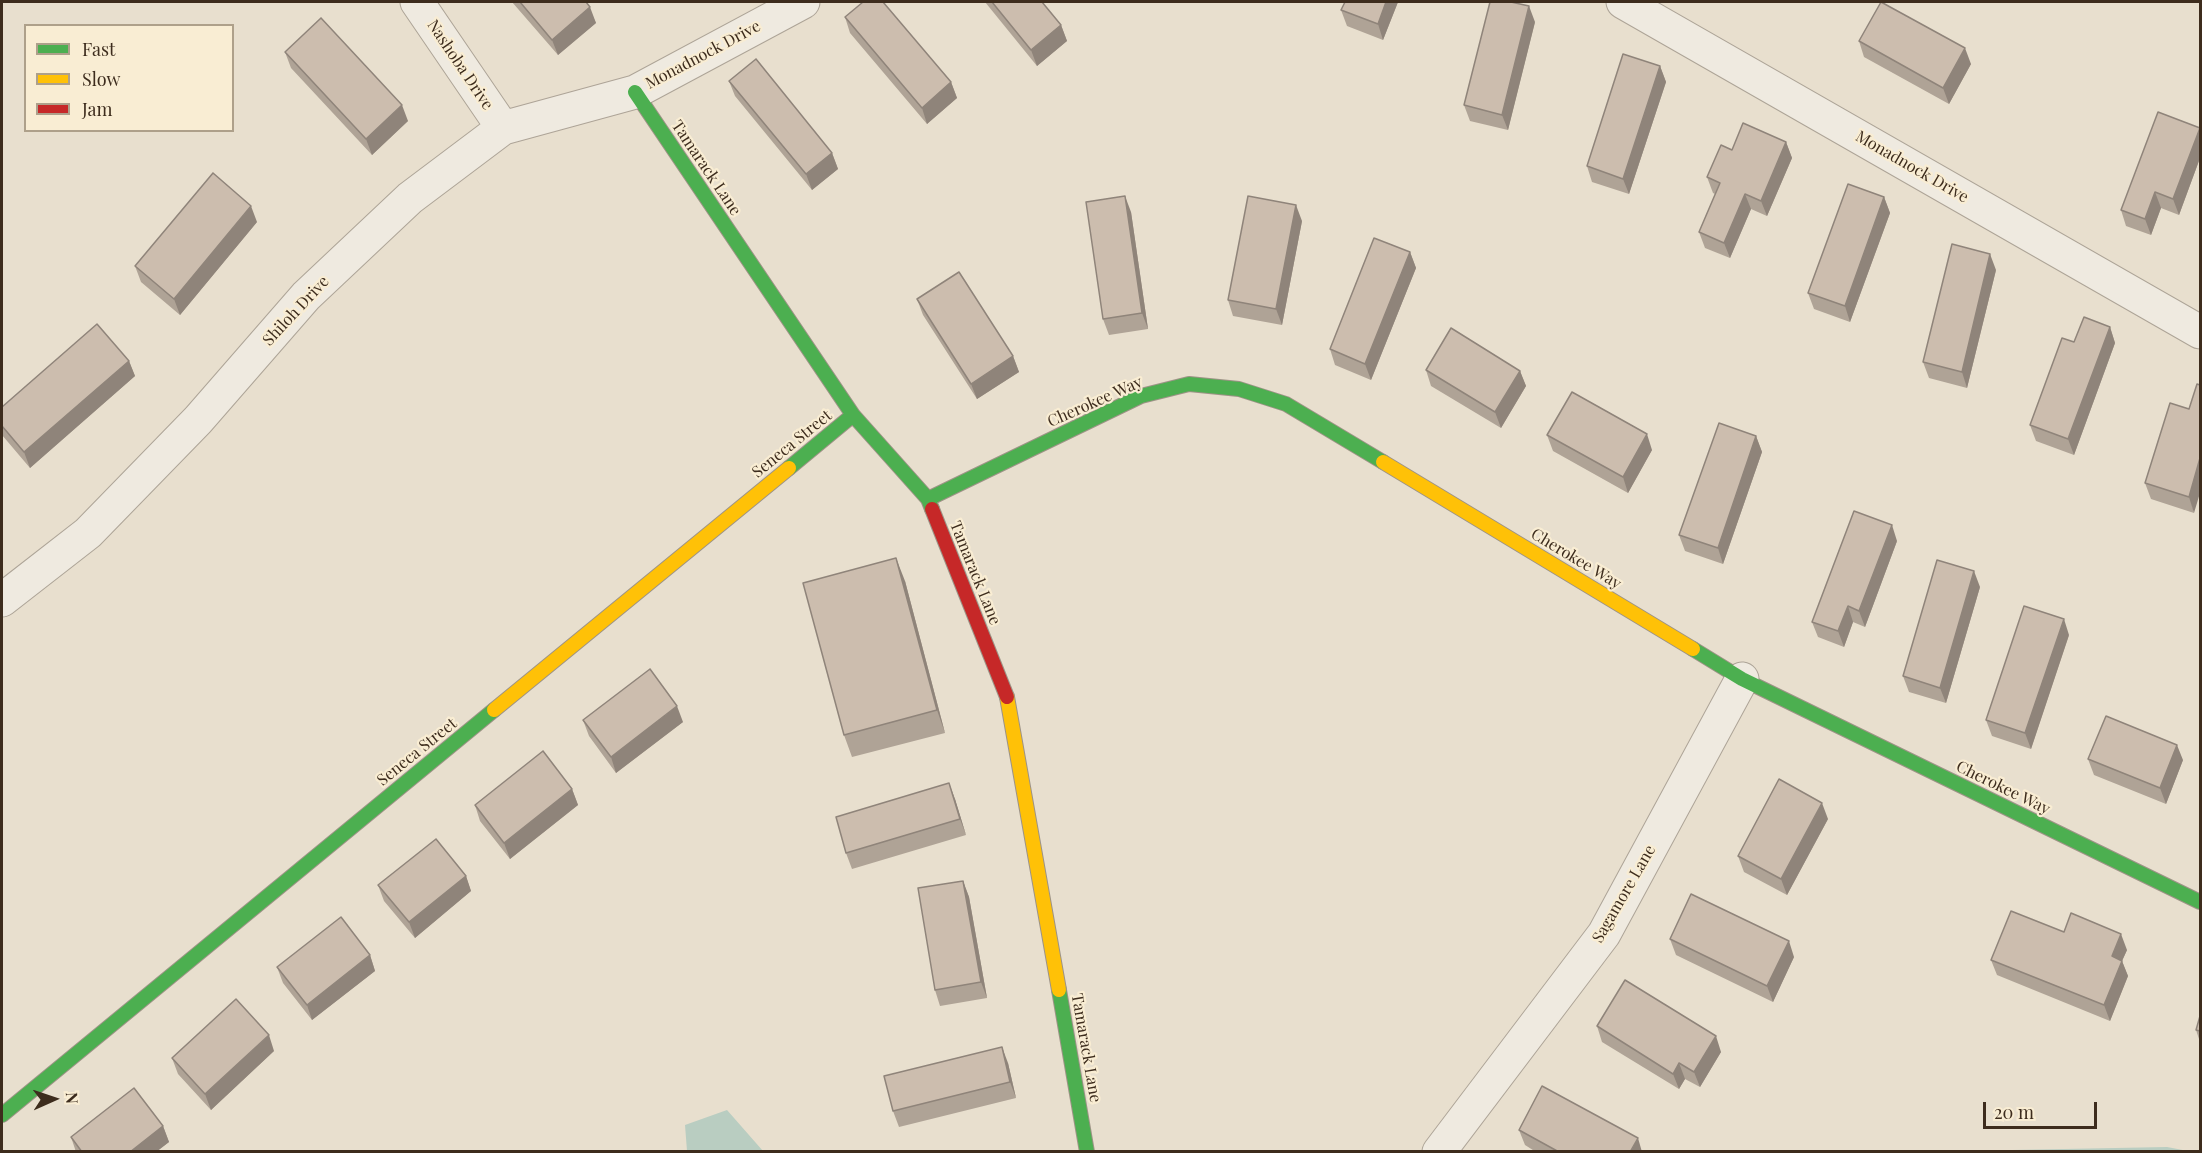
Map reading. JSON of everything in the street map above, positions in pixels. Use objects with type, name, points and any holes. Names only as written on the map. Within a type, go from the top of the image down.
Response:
[{"type":"street","name":"Nashoba Drive","points":[[417,2],[503,128]]},
{"type":"street","name":"Monadnock Drive","points":[[635,92],[803,2]]},
{"type":"street","name":"Monadnock Drive","points":[[1623,2],[2200,332]]},
{"type":"street","name":"Shiloh Drive","points":[[2,600],[88,533],[198,420],[315,288],[410,198],[503,128],[635,92]]},
{"type":"street","name":"Tamarack Lane","points":[[635,92],[853,415],[928,499],[1008,699],[1087,1152]]},
{"type":"street","name":"Cherokee Way","points":[[928,499],[1141,396],[1189,384],[1239,389],[1286,404],[1742,679],[2200,902]]},
{"type":"street","name":"Seneca Street","points":[[2,1115],[853,415]]},
{"type":"street","name":"Sagamore Lane","points":[[1439,1152],[1604,934],[1742,679]]},
{"type":"shaded area","points":[[727,1110],[763,1151],[687,1151],[685,1125]]},
{"type":"shaded area","points":[[2167,1147],[2188,1151],[2008,1151],[2012,1150]]},
{"type":"building","points":[[520,2],[586,2],[590,7],[552,40]]},
{"type":"building","points":[[863,2],[883,2],[951,82],[922,108],[845,17]]},
{"type":"building","points":[[992,2],[1042,2],[1061,25],[1031,50]]},
{"type":"building","points":[[1345,2],[1386,2],[1378,24],[1341,10]]},
{"type":"building","points":[[1490,2],[1511,2],[1529,6],[1502,115],[1464,105]]},
{"type":"building","points":[[1881,2],[1965,48],[1943,88],[1859,41]]},
{"type":"building","points":[[321,18],[402,105],[366,139],[285,52]]},
{"type":"building","points":[[1623,54],[1660,66],[1623,179],[1587,166]]},
{"type":"building","points":[[756,59],[832,153],[806,174],[729,81]]},
{"type":"building","points":[[2158,112],[2200,128],[2173,199],[2155,192],[2145,219],[2121,210]]},
{"type":"building","points":[[1743,123],[1786,142],[1761,201],[1745,194],[1724,243],[1699,232],[1720,183],[1707,177],[1721,145],[1732,150]]},
{"type":"building","points":[[213,173],[251,206],[174,299],[135,266]]},
{"type":"building","points":[[1848,184],[1884,197],[1845,306],[1808,293]]},
{"type":"building","points":[[1125,196],[1142,313],[1103,319],[1086,202]]},
{"type":"building","points":[[1248,196],[1296,205],[1276,309],[1228,300]]},
{"type":"building","points":[[1374,238],[1410,252],[1365,364],[1330,349]]},
{"type":"building","points":[[1952,244],[1990,254],[1962,372],[1923,362]]},
{"type":"building","points":[[959,272],[1013,356],[971,384],[917,299]]},
{"type":"building","points":[[2084,317],[2110,327],[2068,439],[2030,425],[2062,338],[2074,342]]},
{"type":"building","points":[[97,324],[129,361],[24,452],[2,426],[2,407]]},
{"type":"building","points":[[1451,328],[1520,371],[1495,412],[1426,370]]},
{"type":"building","points":[[2197,384],[2200,385],[2200,458],[2189,497],[2145,483],[2170,403],[2189,409]]},
{"type":"building","points":[[1572,392],[1647,434],[1623,477],[1547,435]]},
{"type":"building","points":[[1719,423],[1756,436],[1718,548],[1679,535]]},
{"type":"building","points":[[1854,511],[1892,525],[1859,611],[1848,606],[1838,631],[1812,622]]},
{"type":"building","points":[[896,558],[937,710],[844,735],[803,583]]},
{"type":"building","points":[[1937,560],[1974,571],[1940,688],[1903,676]]},
{"type":"building","points":[[2024,606],[2064,619],[2025,733],[1986,720]]},
{"type":"building","points":[[650,669],[677,706],[611,757],[583,720]]},
{"type":"building","points":[[2106,716],[2177,745],[2160,788],[2088,759]]},
{"type":"building","points":[[543,751],[572,789],[504,843],[475,805]]},
{"type":"building","points":[[1779,779],[1822,803],[1781,879],[1738,856]]},
{"type":"building","points":[[949,783],[960,819],[846,853],[836,817]]},
{"type":"building","points":[[436,839],[466,876],[409,922],[378,885]]},
{"type":"building","points":[[963,881],[981,982],[935,990],[918,888]]},
{"type":"building","points":[[1691,894],[1789,941],[1767,986],[1670,939]]},
{"type":"building","points":[[2011,911],[2064,932],[2071,913],[2121,934],[2112,956],[2122,961],[2104,1005],[1991,960]]},
{"type":"building","points":[[341,917],[370,955],[307,1005],[277,967]]},
{"type":"building","points":[[1625,980],[1716,1036],[1694,1072],[1679,1063],[1673,1074],[1597,1026]]},
{"type":"building","points":[[236,999],[269,1035],[205,1094],[172,1058]]},
{"type":"building","points":[[2200,1016],[2200,1031],[2196,1030]]},
{"type":"building","points":[[1002,1047],[1010,1082],[893,1111],[884,1076]]},
{"type":"building","points":[[1542,1086],[1638,1138],[1630,1152],[1559,1152],[1519,1130]]},
{"type":"building","points":[[134,1088],[163,1126],[130,1152],[82,1152],[71,1137]]},
{"type":"traffic: fast","points":[[635,92],[853,415],[928,499],[932,509]]},
{"type":"traffic: fast","points":[[928,499],[1141,396],[1189,384],[1239,389],[1286,404],[1383,462]]},
{"type":"traffic: fast","points":[[789,468],[853,415]]},
{"type":"traffic: fast","points":[[1693,649],[1742,679],[2200,902]]},
{"type":"traffic: fast","points":[[2,1115],[494,710]]},
{"type":"traffic: fast","points":[[1059,990],[1087,1152]]},
{"type":"traffic: slow","points":[[1383,462],[1693,649]]},
{"type":"traffic: slow","points":[[494,710],[789,468]]},
{"type":"traffic: slow","points":[[1007,697],[1059,990]]},
{"type":"traffic: jam","points":[[932,509],[1007,697]]}]
